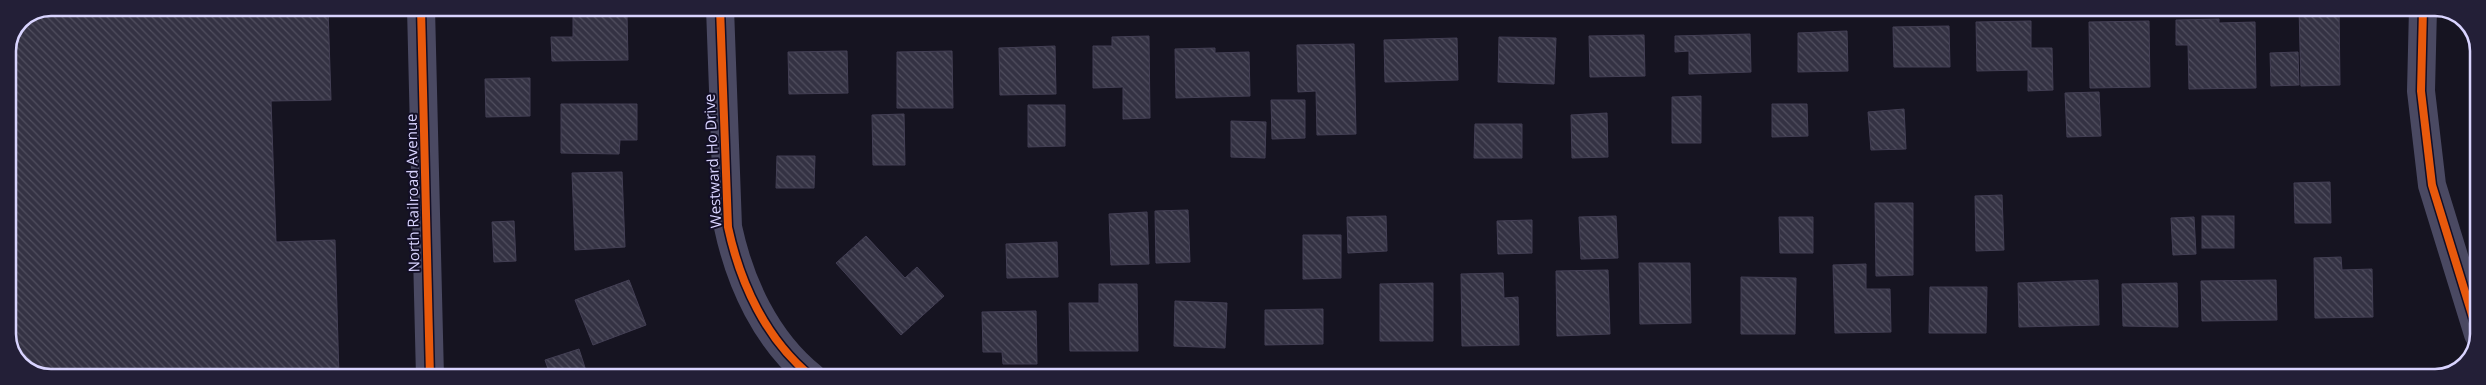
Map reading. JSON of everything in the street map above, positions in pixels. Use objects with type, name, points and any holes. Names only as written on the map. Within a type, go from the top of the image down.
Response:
[{"type":"street","name":"North Railroad Avenue","points":[[421,16],[430,368]]},
{"type":"street","name":"Westward Ho Drive","points":[[720,16],[728,226],[735,258],[765,322],[780,346],[803,368]]},
{"type":"street","points":[[2423,17],[2420,92],[2432,185],[2469,305]]},
{"type":"building","points":[[52,16],[328,16],[331,100],[271,101],[276,242],[335,240],[339,368],[47,368],[36,365],[22,353],[16,336],[16,52],[22,32],[32,22]]},
{"type":"building","points":[[573,16],[627,16],[628,60],[552,61],[551,37],[573,37]]},
{"type":"building","points":[[2299,17],[2339,17],[2340,85],[2301,86]]},
{"type":"building","points":[[2219,19],[2219,23],[2255,22],[2256,88],[2189,89],[2188,45],[2176,45],[2176,20]]},
{"type":"building","points":[[2031,21],[2031,48],[2052,48],[2053,90],[2028,91],[2028,70],[1977,71],[1976,22]]},
{"type":"building","points":[[2149,21],[2150,87],[2090,88],[2089,22]]},
{"type":"building","points":[[1949,26],[1950,67],[1894,67],[1893,27]]},
{"type":"building","points":[[1847,31],[1848,71],[1798,72],[1798,33]]},
{"type":"building","points":[[1750,34],[1751,72],[1689,74],[1689,51],[1675,52],[1675,36]]},
{"type":"building","points":[[1644,35],[1645,76],[1590,77],[1589,36]]},
{"type":"building","points":[[1149,36],[1150,118],[1123,119],[1123,87],[1093,88],[1093,46],[1112,46],[1112,37]]},
{"type":"building","points":[[1499,37],[1556,38],[1554,84],[1498,82]]},
{"type":"building","points":[[1457,38],[1458,80],[1385,82],[1384,40]]},
{"type":"building","points":[[1354,44],[1356,134],[1317,135],[1316,91],[1298,92],[1297,45]]},
{"type":"building","points":[[1055,46],[1056,94],[1000,95],[999,48]]},
{"type":"building","points":[[1215,48],[1215,53],[1249,52],[1250,96],[1176,98],[1175,49]]},
{"type":"building","points":[[847,51],[848,93],[789,94],[788,52]]},
{"type":"building","points":[[952,51],[953,108],[897,108],[897,52]]},
{"type":"building","points":[[2298,52],[2299,85],[2271,86],[2270,53]]},
{"type":"building","points":[[530,78],[530,116],[486,117],[485,79]]},
{"type":"building","points":[[2099,92],[2101,136],[2067,137],[2065,93]]},
{"type":"building","points":[[1701,96],[1701,143],[1672,143],[1672,97]]},
{"type":"building","points":[[1271,100],[1305,100],[1305,138],[1272,139]]},
{"type":"building","points":[[561,104],[637,104],[637,140],[620,140],[619,154],[561,153]]},
{"type":"building","points":[[1772,104],[1807,104],[1808,136],[1772,137]]},
{"type":"building","points":[[1028,105],[1065,105],[1065,146],[1028,147]]},
{"type":"building","points":[[1904,109],[1906,149],[1871,150],[1868,112]]},
{"type":"building","points":[[1607,113],[1608,157],[1572,158],[1571,115]]},
{"type":"building","points":[[904,114],[905,165],[873,165],[872,115]]},
{"type":"building","points":[[1231,121],[1266,122],[1265,158],[1231,157]]},
{"type":"building","points":[[1475,124],[1522,124],[1522,158],[1474,158]]},
{"type":"building","points":[[777,156],[815,156],[814,188],[776,188]]},
{"type":"building","points":[[622,172],[625,247],[575,250],[572,173]]},
{"type":"building","points":[[2330,182],[2331,223],[2295,223],[2294,183]]},
{"type":"building","points":[[2002,195],[2004,250],[1976,251],[1975,196]]},
{"type":"building","points":[[1875,203],[1913,203],[1913,275],[1876,276]]},
{"type":"building","points":[[1188,210],[1190,262],[1156,263],[1155,211]]},
{"type":"building","points":[[1147,212],[1149,264],[1111,265],[1109,214]]},
{"type":"building","points":[[1386,216],[1387,251],[1348,253],[1347,217]]},
{"type":"building","points":[[1616,216],[1618,258],[1581,259],[1579,217]]},
{"type":"building","points":[[2202,216],[2234,216],[2234,248],[2202,248]]},
{"type":"building","points":[[1779,217],[1813,217],[1813,253],[1780,253]]},
{"type":"building","points":[[2194,217],[2196,254],[2173,255],[2171,218]]},
{"type":"building","points":[[1532,220],[1532,253],[1498,254],[1497,221]]},
{"type":"building","points":[[514,221],[516,261],[494,262],[492,222]]},
{"type":"building","points":[[1303,235],[1341,235],[1341,278],[1303,279]]},
{"type":"building","points":[[866,236],[905,278],[917,267],[944,296],[901,335],[836,263]]},
{"type":"building","points":[[1057,242],[1058,277],[1007,278],[1006,244]]},
{"type":"building","points":[[2341,257],[2342,270],[2372,269],[2373,317],[2315,318],[2314,258]]},
{"type":"building","points":[[1639,263],[1690,263],[1691,323],[1640,324]]},
{"type":"building","points":[[1866,264],[1866,289],[1890,289],[1891,332],[1835,333],[1833,265]]},
{"type":"building","points":[[1608,270],[1610,334],[1557,336],[1556,271]]},
{"type":"building","points":[[1503,273],[1504,298],[1518,297],[1519,345],[1462,346],[1461,274]]},
{"type":"building","points":[[1741,277],[1796,278],[1795,334],[1741,334]]},
{"type":"building","points":[[629,280],[646,325],[593,345],[575,300]]},
{"type":"building","points":[[2098,280],[2099,325],[2019,327],[2018,283]]},
{"type":"building","points":[[2276,280],[2277,320],[2202,321],[2201,281]]},
{"type":"building","points":[[1433,283],[1433,341],[1380,341],[1380,284]]},
{"type":"building","points":[[2177,283],[2178,327],[2123,326],[2122,284]]},
{"type":"building","points":[[1099,284],[1137,284],[1138,351],[1070,351],[1069,303],[1099,303]]},
{"type":"building","points":[[1930,287],[1987,287],[1986,333],[1929,333]]},
{"type":"building","points":[[1175,301],[1227,303],[1225,348],[1174,346]]},
{"type":"building","points":[[1323,309],[1323,344],[1265,345],[1265,310]]},
{"type":"building","points":[[1036,311],[1037,364],[1003,364],[1002,352],[983,352],[982,312]]},
{"type":"building","points":[[579,349],[585,368],[548,368],[545,360]]},
{"type":"cycle path","points":[[421,16],[430,368]]},
{"type":"cycle path","points":[[720,16],[728,227],[740,269],[757,309],[781,346],[803,368]]},
{"type":"cycle path","points":[[2423,17],[2421,91],[2432,185],[2469,305]]}]
